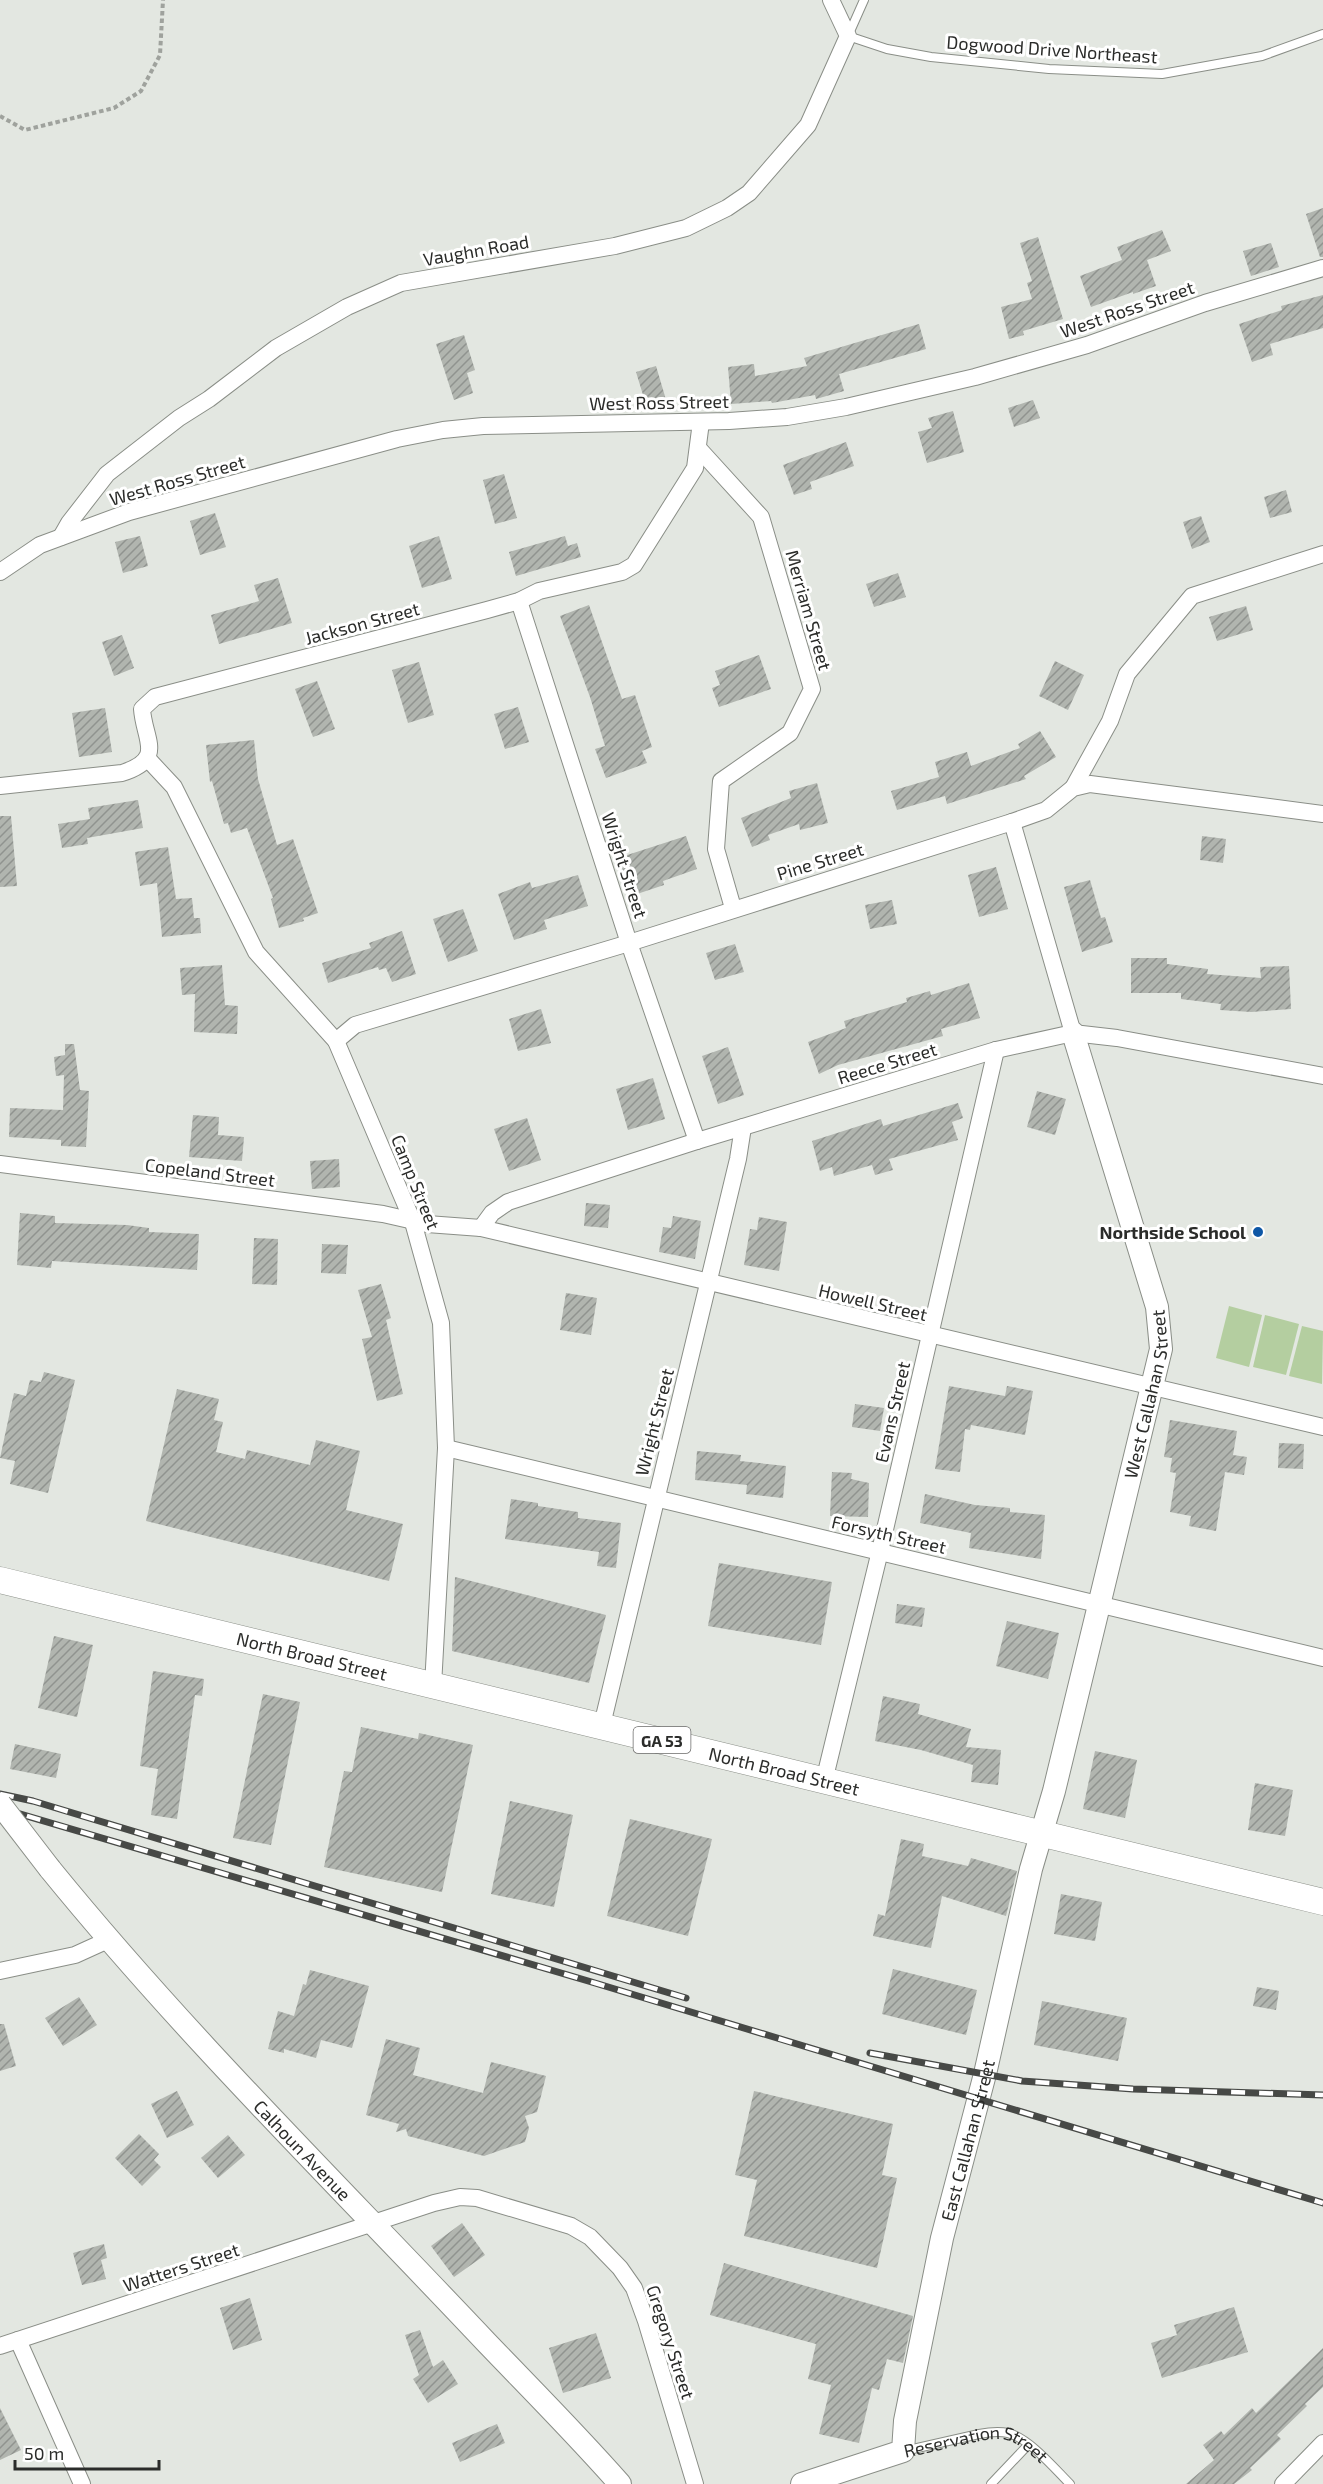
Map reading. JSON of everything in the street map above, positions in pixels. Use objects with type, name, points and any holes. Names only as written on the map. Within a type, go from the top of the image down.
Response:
[{"type":"main road","name":"North Broad Street","points":[[0,1580],[1323,1902]]},
{"type":"street","points":[[831,0],[848,36]]},
{"type":"street","name":"Vaughn Road","points":[[61,537],[107,474],[179,418],[209,399],[276,348],[347,307],[401,283],[615,246],[686,228],[727,208],[749,192],[808,125],[848,36]]},
{"type":"street","name":"West Ross Street","points":[[0,572],[40,545],[129,512],[398,440],[443,430],[535,424],[701,422],[787,417],[846,407],[975,377],[1088,345],[1205,303],[1323,268]]},
{"type":"street","name":"Jackson Street","points":[[147,758],[150,739],[142,709],[155,697],[519,601],[539,591],[610,575],[634,565],[695,468],[701,422]]},
{"type":"street","name":"Merriam Street","points":[[699,449],[761,517],[812,689],[790,733],[722,781],[716,849],[733,908]]},
{"type":"street","points":[[1073,788],[1110,721],[1127,674],[1192,596],[1323,554]]},
{"type":"street","name":"Wright Street","points":[[519,601],[629,943],[697,1141]]},
{"type":"street","points":[[0,786],[122,772],[136,768],[147,758]]},
{"type":"street","name":"Camp Street","points":[[147,758],[174,787],[256,952],[336,1041],[413,1222],[441,1323],[446,1448],[433,1686]]},
{"type":"street","points":[[1073,788],[1090,784],[1111,785],[1323,814]]},
{"type":"street","name":"Pine Street","points":[[336,1041],[355,1025],[629,943],[733,908],[1012,822],[1046,810],[1073,788]]},
{"type":"street","name":"West Callahan Street","points":[[1012,822],[1073,1033],[1157,1307],[1161,1349],[1101,1604],[1054,1791],[1041,1832]]},
{"type":"street","name":"Reece Street","points":[[482,1228],[492,1213],[508,1203],[697,1141],[996,1050],[1073,1033],[1117,1038],[1323,1076]]},
{"type":"street","name":"Evans Street","points":[[824,1781],[880,1551],[996,1050]]},
{"type":"street","name":"Wright Street","points":[[602,1725],[738,1159],[743,1127]]},
{"type":"street","name":"Copeland Street","points":[[0,1164],[382,1214],[413,1222]]},
{"type":"street","name":"Howell Street","points":[[413,1222],[482,1228],[1323,1427]]},
{"type":"street","name":"Forsyth Street","points":[[446,1448],[1323,1658]]},
{"type":"street","name":"Calhoun Avenue","points":[[0,1804],[108,1940],[215,2059],[373,2222],[620,2484]]},
{"type":"street","name":"East Callahan Street","points":[[903,2451],[905,2421],[942,2238],[985,2074],[1041,1832]]},
{"type":"street","points":[[0,1971],[75,1955],[108,1940]]},
{"type":"street","name":"Gregory Street","points":[[373,2222],[460,2197],[477,2198],[571,2226],[590,2237],[620,2268],[634,2288],[646,2321],[694,2484]]},
{"type":"street","name":"Watters Street","points":[[0,2346],[337,2236],[373,2222]]},
{"type":"street","points":[[18,2340],[82,2484]]},
{"type":"street","points":[[1283,2484],[1323,2443]]},
{"type":"street","name":"Reservation Street","points":[[802,2484],[870,2464],[903,2451]]},
{"type":"lane","name":"Vaughn Road","points":[[848,36],[864,0]]},
{"type":"lane","name":"Dogwood Drive Northeast","points":[[848,36],[887,49],[931,57],[1049,69],[1162,74],[1262,56],[1323,34]]},
{"type":"lane","name":"Reservation Street","points":[[903,2451],[992,2432],[1010,2433],[1028,2445],[1067,2483]]},
{"type":"lane","points":[[991,2484],[1028,2445]]},
{"type":"path","points":[[0,116],[25,130],[114,108],[141,91],[160,55],[163,0]]},
{"type":"green space","points":[[1229,1306],[1262,1315],[1249,1367],[1216,1358]]},
{"type":"green space","points":[[1265,1315],[1299,1324],[1286,1375],[1253,1367]]},
{"type":"green space","points":[[1302,1326],[1323,1331],[1322,1384],[1289,1376]]},
{"type":"building","points":[[1323,208],[1323,257],[1320,257],[1306,214]]},
{"type":"building","points":[[1162,230],[1171,251],[1147,260],[1156,286],[1091,307],[1080,276],[1122,260],[1117,247]]},
{"type":"building","points":[[1038,237],[1063,319],[1023,331],[1024,335],[1009,339],[1001,307],[1032,299],[1027,283],[1032,281],[1020,243]]},
{"type":"building","points":[[1271,243],[1279,267],[1251,276],[1243,251]]},
{"type":"building","points":[[1323,295],[1323,328],[1270,344],[1273,355],[1252,362],[1239,324],[1282,310],[1281,306]]},
{"type":"building","points":[[919,324],[926,349],[839,374],[844,391],[816,399],[815,395],[772,403],[771,401],[731,404],[728,367],[754,364],[755,376],[807,366],[804,358]]},
{"type":"building","points":[[464,335],[475,370],[467,373],[473,393],[454,400],[436,344]]},
{"type":"building","points":[[656,366],[667,403],[647,408],[636,372]]},
{"type":"building","points":[[1033,400],[1040,418],[1014,427],[1008,408]]},
{"type":"building","points":[[953,411],[964,452],[927,463],[918,432],[932,428],[928,418]]},
{"type":"building","points":[[846,442],[854,466],[810,482],[812,489],[794,495],[783,465]]},
{"type":"building","points":[[504,474],[517,518],[495,524],[483,480]]},
{"type":"building","points":[[1286,490],[1292,512],[1270,518],[1264,497]]},
{"type":"building","points":[[215,513],[226,547],[200,555],[190,521]]},
{"type":"building","points":[[1201,516],[1210,542],[1192,549],[1183,522]]},
{"type":"building","points":[[140,536],[148,566],[123,573],[115,542]]},
{"type":"building","points":[[439,536],[452,579],[422,588],[409,546]]},
{"type":"building","points":[[565,536],[568,546],[577,543],[581,557],[516,576],[509,552]]},
{"type":"building","points":[[898,573],[906,597],[874,607],[866,584]]},
{"type":"building","points":[[278,578],[292,623],[219,644],[211,615],[259,601],[254,585]]},
{"type":"building","points":[[589,605],[622,699],[635,695],[652,747],[642,751],[647,763],[606,778],[595,749],[605,746],[590,697],[560,616]]},
{"type":"building","points":[[1246,606],[1253,630],[1217,641],[1209,617]]},
{"type":"building","points":[[122,635],[134,668],[114,676],[102,642]]},
{"type":"building","points":[[759,655],[771,689],[719,707],[712,688],[720,685],[715,671]]},
{"type":"building","points":[[1055,661],[1084,675],[1068,710],[1039,696]]},
{"type":"building","points":[[419,662],[434,715],[408,723],[392,670]]},
{"type":"building","points":[[317,681],[335,729],[313,737],[295,689]]},
{"type":"building","points":[[518,707],[529,742],[505,749],[494,714]]},
{"type":"building","points":[[105,708],[112,752],[79,757],[72,713]]},
{"type":"building","points":[[1040,731],[1056,757],[1024,776],[1026,779],[947,804],[945,796],[897,810],[891,791],[939,777],[935,762],[967,752],[971,766],[1020,748],[1018,744]]},
{"type":"building","points":[[254,740],[258,779],[277,845],[293,839],[318,913],[303,918],[304,921],[279,928],[271,899],[273,898],[247,828],[231,833],[228,823],[224,824],[212,781],[210,782],[206,745]]},
{"type":"building","points":[[817,783],[828,823],[800,830],[799,824],[768,835],[770,840],[752,847],[741,818],[791,798],[789,791]]},
{"type":"building","points":[[138,800],[143,828],[87,838],[88,844],[62,848],[58,824],[90,819],[88,808]]},
{"type":"building","points":[[0,816],[11,816],[17,886],[0,887]]},
{"type":"building","points":[[686,836],[697,869],[663,881],[664,885],[631,896],[618,858]]},
{"type":"building","points":[[1202,836],[1226,839],[1223,863],[1200,860]]},
{"type":"building","points":[[168,847],[176,899],[192,898],[194,918],[200,918],[201,933],[162,937],[157,883],[140,886],[135,852]]},
{"type":"building","points":[[996,867],[1008,909],[979,917],[968,875]]},
{"type":"building","points":[[578,875],[588,906],[544,920],[547,929],[514,940],[498,894],[530,882],[532,888]]},
{"type":"building","points":[[1090,880],[1101,918],[1105,917],[1113,942],[1082,952],[1064,887]]},
{"type":"building","points":[[892,900],[897,924],[870,929],[865,905]]},
{"type":"building","points":[[463,909],[478,951],[448,962],[433,919]]},
{"type":"building","points":[[402,931],[416,974],[392,982],[386,968],[379,970],[378,967],[328,983],[322,963],[371,948],[369,943]]},
{"type":"building","points":[[735,944],[744,972],[715,980],[706,953]]},
{"type":"building","points":[[1131,958],[1167,958],[1167,964],[1208,969],[1207,974],[1261,978],[1260,967],[1289,966],[1291,1009],[1251,1012],[1220,1010],[1221,1004],[1181,999],[1181,993],[1131,993]]},
{"type":"building","points":[[222,965],[225,1005],[238,1006],[237,1034],[194,1032],[195,994],[182,995],[180,968]]},
{"type":"building","points":[[969,983],[980,1018],[941,1029],[943,1036],[838,1065],[819,1074],[808,1042],[846,1028],[844,1021],[907,1002],[906,998],[930,991],[931,995]]},
{"type":"building","points":[[541,1009],[551,1043],[518,1051],[509,1019]]},
{"type":"building","points":[[65,1044],[74,1044],[80,1090],[89,1091],[86,1147],[61,1146],[61,1140],[9,1137],[10,1108],[63,1110],[64,1075],[56,1076],[54,1057],[65,1055]]},
{"type":"building","points":[[728,1047],[744,1095],[718,1104],[702,1056]]},
{"type":"building","points":[[653,1078],[665,1119],[628,1130],[616,1089]]},
{"type":"building","points":[[1037,1091],[1066,1099],[1055,1135],[1027,1127]]},
{"type":"building","points":[[958,1103],[963,1118],[952,1122],[958,1140],[889,1159],[893,1170],[875,1175],[872,1165],[834,1176],[832,1167],[820,1171],[812,1141],[881,1119],[883,1126]]},
{"type":"building","points":[[193,1115],[219,1117],[218,1135],[244,1137],[242,1161],[189,1157]]},
{"type":"building","points":[[527,1118],[541,1160],[509,1171],[494,1129]]},
{"type":"building","points":[[339,1159],[340,1187],[312,1189],[310,1161]]},
{"type":"building","points":[[586,1203],[610,1205],[608,1228],[584,1226]]},
{"type":"building","points":[[20,1213],[55,1216],[55,1223],[127,1225],[149,1228],[149,1232],[199,1234],[197,1270],[52,1261],[51,1268],[17,1265]]},
{"type":"building","points":[[673,1216],[701,1221],[695,1259],[659,1252],[663,1227],[671,1228]]},
{"type":"building","points":[[759,1217],[787,1222],[779,1271],[744,1265],[750,1229],[757,1230]]},
{"type":"building","points":[[254,1238],[278,1239],[277,1285],[252,1284]]},
{"type":"building","points":[[322,1244],[348,1245],[346,1274],[321,1273]]},
{"type":"building","points":[[381,1284],[391,1318],[386,1320],[403,1394],[377,1401],[362,1339],[372,1337],[358,1290]]},
{"type":"building","points":[[566,1293],[597,1298],[591,1335],[560,1330]]},
{"type":"building","points":[[44,1372],[75,1380],[48,1493],[10,1484],[15,1461],[0,1458],[14,1393],[26,1396],[30,1380],[41,1382]]},
{"type":"building","points":[[949,1386],[1005,1396],[1007,1386],[1033,1391],[1025,1435],[971,1425],[970,1430],[965,1429],[960,1472],[935,1469]]},
{"type":"building","points":[[177,1389],[219,1399],[214,1420],[223,1422],[216,1452],[245,1459],[247,1450],[310,1465],[316,1440],[360,1451],[346,1510],[403,1524],[389,1581],[146,1521]]},
{"type":"building","points":[[855,1404],[884,1408],[880,1431],[852,1427]]},
{"type":"building","points":[[1170,1420],[1237,1431],[1233,1455],[1247,1457],[1244,1475],[1225,1472],[1216,1531],[1189,1526],[1191,1516],[1170,1512],[1176,1473],[1170,1472],[1172,1458],[1164,1457]]},
{"type":"building","points":[[1279,1443],[1304,1444],[1303,1469],[1278,1468]]},
{"type":"building","points":[[697,1451],[741,1455],[740,1461],[786,1466],[783,1498],[746,1494],[747,1485],[695,1480]]},
{"type":"building","points":[[832,1472],[852,1473],[851,1479],[869,1483],[868,1517],[830,1516]]},
{"type":"building","points":[[925,1494],[975,1505],[1010,1508],[1010,1512],[1045,1515],[1041,1559],[969,1548],[971,1533],[920,1523]]},
{"type":"building","points":[[511,1499],[578,1512],[578,1518],[621,1523],[616,1568],[597,1566],[599,1552],[505,1539]]},
{"type":"building","points":[[719,1563],[832,1582],[821,1645],[708,1626]]},
{"type":"building","points":[[455,1577],[606,1615],[589,1683],[452,1651]]},
{"type":"building","points":[[897,1604],[925,1608],[922,1627],[895,1623]]},
{"type":"building","points":[[1007,1621],[1059,1633],[1048,1679],[996,1666]]},
{"type":"building","points":[[54,1636],[93,1645],[77,1717],[38,1708]]},
{"type":"building","points":[[153,1671],[204,1679],[202,1696],[195,1695],[177,1819],[151,1815],[158,1769],[140,1766]]},
{"type":"building","points":[[263,1694],[300,1702],[271,1845],[233,1838]]},
{"type":"building","points":[[883,1696],[920,1704],[918,1714],[971,1729],[966,1747],[1001,1750],[998,1785],[971,1782],[973,1765],[921,1750],[875,1741]]},
{"type":"building","points":[[361,1727],[418,1739],[419,1733],[473,1745],[442,1892],[324,1867],[344,1771],[352,1772]]},
{"type":"building","points":[[15,1744],[61,1754],[56,1778],[10,1769]]},
{"type":"building","points":[[1095,1751],[1137,1760],[1125,1818],[1083,1809]]},
{"type":"building","points":[[1255,1783],[1293,1790],[1285,1836],[1248,1830]]},
{"type":"building","points":[[510,1801],[573,1815],[554,1907],[491,1894]]},
{"type":"building","points":[[630,1819],[712,1839],[688,1936],[607,1916]]},
{"type":"building","points":[[901,1839],[924,1844],[922,1856],[968,1866],[971,1858],[1017,1871],[1006,1916],[942,1896],[931,1948],[873,1936],[878,1914],[885,1916]]},
{"type":"building","points":[[1061,1894],[1102,1902],[1095,1941],[1054,1934]]},
{"type":"building","points":[[893,1969],[977,1990],[966,2035],[882,2014]]},
{"type":"building","points":[[310,1970],[369,1986],[352,2048],[321,2040],[316,2058],[284,2049],[284,2053],[268,2049],[278,2011],[294,2016],[303,1984],[306,1985]]},
{"type":"building","points":[[1257,1987],[1279,1991],[1276,2010],[1253,2006]]},
{"type":"building","points":[[79,1997],[97,2025],[63,2046],[45,2018]]},
{"type":"building","points":[[1042,2001],[1127,2018],[1118,2061],[1034,2045]]},
{"type":"building","points":[[0,2024],[4,2024],[16,2066],[0,2071]]},
{"type":"building","points":[[386,2039],[420,2048],[413,2075],[483,2093],[491,2062],[546,2076],[537,2112],[525,2116],[529,2128],[525,2142],[484,2156],[408,2136],[406,2129],[396,2132],[399,2124],[366,2115]]},
{"type":"building","points":[[177,2091],[194,2125],[167,2138],[151,2104]]},
{"type":"building","points":[[754,2091],[893,2124],[882,2175],[897,2178],[877,2268],[744,2236],[757,2180],[735,2175]]},
{"type":"building","points":[[139,2134],[159,2154],[154,2160],[161,2167],[142,2186],[115,2158]]},
{"type":"building","points":[[228,2135],[245,2155],[218,2178],[201,2158]]},
{"type":"building","points":[[462,2223],[485,2255],[454,2277],[431,2246]]},
{"type":"building","points":[[104,2244],[107,2258],[101,2260],[106,2279],[82,2285],[73,2253]]},
{"type":"building","points":[[724,2263],[913,2316],[903,2363],[887,2359],[879,2390],[872,2388],[859,2443],[819,2434],[831,2385],[808,2379],[816,2344],[710,2315]]},
{"type":"building","points":[[250,2298],[262,2340],[233,2350],[220,2308]]},
{"type":"building","points":[[1234,2307],[1248,2352],[1162,2378],[1151,2343],[1177,2335],[1174,2325]]},
{"type":"building","points":[[420,2330],[433,2367],[443,2360],[458,2384],[428,2403],[413,2379],[419,2375],[405,2335]]},
{"type":"building","points":[[596,2333],[611,2378],[563,2393],[549,2348]]},
{"type":"building","points":[[1323,2348],[1323,2387],[1277,2435],[1281,2439],[1250,2468],[1252,2470],[1234,2484],[1186,2484],[1214,2460],[1203,2445],[1221,2431],[1224,2435],[1252,2408],[1256,2413]]},
{"type":"building","points":[[0,2408],[21,2450],[0,2460]]},
{"type":"building","points":[[497,2424],[505,2443],[460,2462],[452,2443]]},
{"type":"railway","points":[[0,1794],[33,1801],[686,1998]]},
{"type":"railway","points":[[0,1808],[595,1983],[1323,2203]]},
{"type":"railway","points":[[870,2053],[1022,2081],[1133,2089],[1323,2095]]},
{"type":"place","name":"Northside School","points":[[1258,1232]]}]
